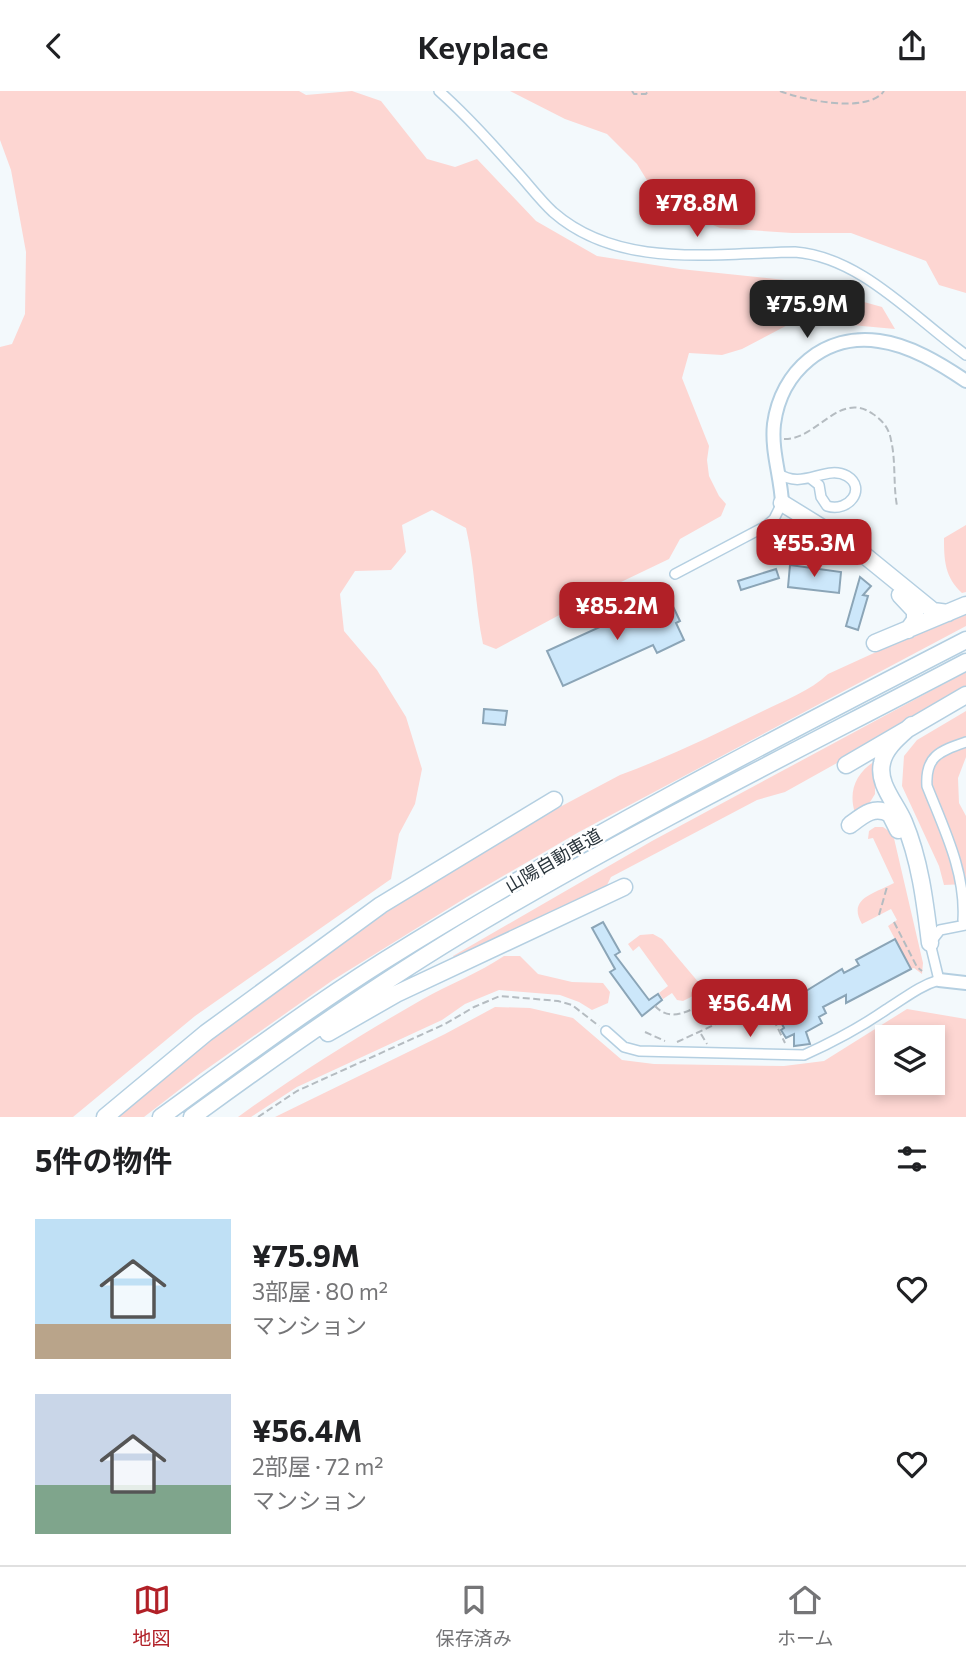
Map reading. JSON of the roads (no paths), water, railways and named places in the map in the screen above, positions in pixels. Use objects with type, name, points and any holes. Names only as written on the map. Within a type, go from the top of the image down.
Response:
[{"type":"highway","points":[[782,503],[858,550],[933,611],[948,613]]},
{"type":"highway","points":[[782,503],[795,516],[843,546],[913,607],[915,620],[908,630]]},
{"type":"highway","points":[[875,643],[966,605]]},
{"type":"highway","name":"山陽自動車道","points":[[161,1117],[269,1038],[358,978],[488,897],[747,753],[966,640]]},
{"type":"highway","name":"山陽自動車道","points":[[192,1117],[281,1052],[389,979],[499,912],[743,777],[966,662]]},
{"type":"highway","points":[[846,765],[966,695]]},
{"type":"highway","points":[[912,725],[885,754],[881,773],[913,845],[930,943]]},
{"type":"highway","points":[[105,1117],[206,1033],[348,928],[451,861],[554,800]]},
{"type":"highway","points":[[850,825],[869,811],[890,814],[905,847],[930,943]]},
{"type":"highway","points":[[201,1117],[351,1018],[396,994],[624,887]]},
{"type":"street","points":[[439,91],[466,115],[551,210],[571,226],[592,237],[613,246],[660,253],[814,253],[832,259],[888,292],[935,333],[966,355]]},
{"type":"street","points":[[675,574],[766,526],[774,519],[782,503],[774,440],[778,406],[793,375],[821,350],[837,343],[879,341],[904,348],[966,381]]},
{"type":"street","points":[[778,473],[790,480],[844,474],[854,485],[853,498],[849,504],[841,507],[827,506],[821,497],[819,485],[810,478]]},
{"type":"street","points":[[939,980],[930,943],[940,930],[964,925],[965,891],[959,868],[927,786],[926,773],[935,756],[966,742]]},
{"type":"street","points":[[606,1031],[624,1047],[639,1051],[804,1055],[827,1045],[917,988],[939,980],[966,983]]}]
